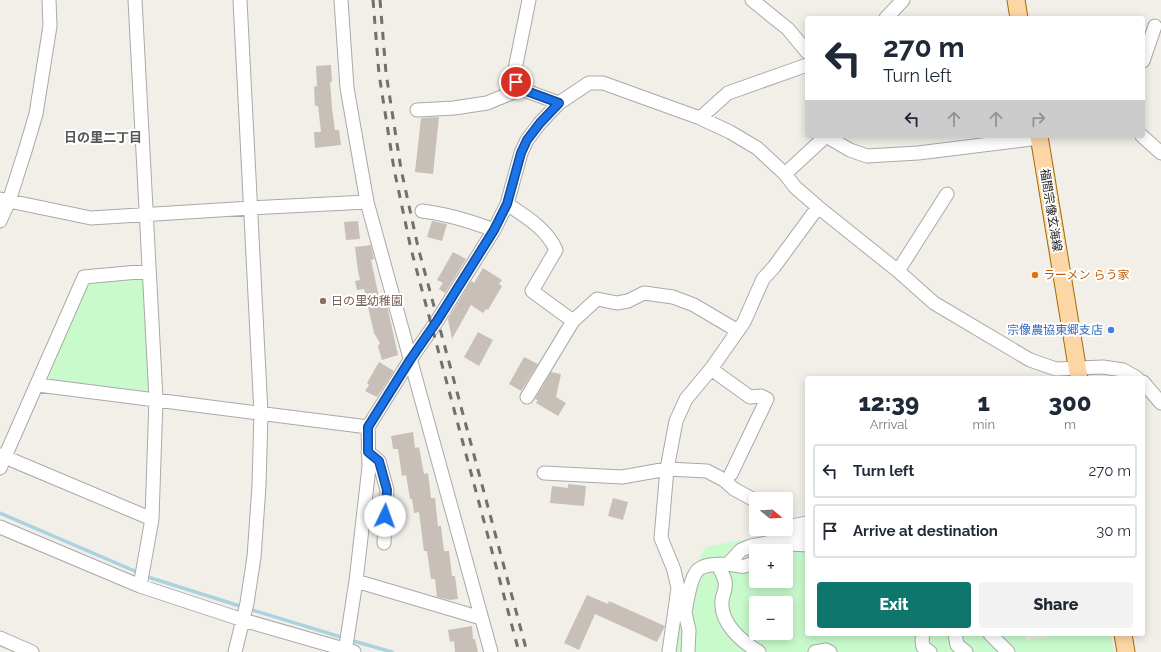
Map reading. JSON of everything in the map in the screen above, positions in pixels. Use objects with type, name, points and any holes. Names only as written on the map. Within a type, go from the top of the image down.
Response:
[{"type":"main road","points":[[1016,0],[1019,16]]},
{"type":"main road","name":"福間宗像玄海線","points":[[1039,138],[1079,374]]},
{"type":"main road","points":[[1123,636],[1126,652]]},
{"type":"street","points":[[0,221],[4,200],[25,151],[36,114],[50,26],[49,0]]},
{"type":"street","points":[[135,0],[156,399],[152,519],[141,579]]},
{"type":"street","points":[[235,652],[244,618],[254,557],[259,486],[261,413],[240,0]]},
{"type":"street","points":[[341,0],[347,88],[367,202],[491,652]]},
{"type":"street","points":[[529,0],[514,74],[516,82],[521,89],[559,103]]},
{"type":"street","points":[[752,0],[788,29],[805,50]]},
{"type":"street","points":[[888,16],[903,0]]},
{"type":"street","points":[[1145,55],[1155,26]]},
{"type":"street","points":[[700,118],[728,93],[805,65]]},
{"type":"street","points":[[0,527],[244,618],[348,646],[369,467],[368,427],[494,230],[507,204],[521,153],[527,140],[540,123],[559,103],[588,83],[603,83],[700,118],[730,132],[757,148],[785,174],[795,187],[898,271],[934,303],[1030,360],[1056,369],[1079,374],[1103,367],[1123,370],[1134,376]]},
{"type":"street","points":[[417,110],[454,108],[487,103],[521,89]]},
{"type":"street","points":[[785,174],[824,138]]},
{"type":"street","points":[[829,138],[850,150],[867,156],[918,153],[1031,138]]},
{"type":"street","points":[[1144,138],[1161,153]]},
{"type":"street","points":[[898,271],[947,194]]},
{"type":"street","points":[[4,200],[91,218],[367,202]]},
{"type":"street","points":[[507,204],[542,230],[552,241],[556,250],[532,292],[573,321]]},
{"type":"street","points":[[688,652],[689,630],[680,612],[678,588],[674,570],[661,538],[667,469],[676,421],[686,399],[711,370],[744,322],[763,280],[818,207]]},
{"type":"street","points":[[422,211],[464,219],[494,230]]},
{"type":"street","points":[[149,271],[84,277],[38,384],[2,460],[152,519]]},
{"type":"street","points":[[527,397],[573,321],[597,299],[617,303],[628,301],[644,293],[673,297],[694,305],[738,331]]},
{"type":"street","points":[[711,370],[750,397],[761,396],[767,399],[731,474]]},
{"type":"street","points":[[38,384],[368,427]]},
{"type":"street","points":[[1145,384],[1161,403]]},
{"type":"street","points":[[368,452],[379,461],[387,490],[384,543]]},
{"type":"street","points":[[544,473],[622,477],[667,469],[707,471],[724,480],[734,489],[749,497]]},
{"type":"street","points":[[793,526],[805,523]]},
{"type":"street","points":[[723,565],[744,548],[767,543],[792,534],[805,534]]},
{"type":"street","points":[[793,544],[805,545]]},
{"type":"street","points":[[669,652],[680,612],[698,569],[706,565],[741,567],[749,565]]},
{"type":"street","points":[[723,565],[726,583],[722,605],[726,621],[733,631],[759,652]]},
{"type":"street","points":[[356,581],[481,618]]},
{"type":"street","points":[[923,636],[923,647],[930,652]]},
{"type":"street","points":[[955,636],[957,645],[966,652]]},
{"type":"street","points":[[992,636],[1008,652]]},
{"type":"street","points":[[0,638],[32,652]]},
{"type":"street","points":[[815,652],[826,650],[830,652]]},
{"type":"green space","points":[[140,275],[145,281],[150,388],[146,393],[52,381],[46,376],[86,284],[92,281]]},
{"type":"green space","points":[[805,527],[805,636],[1025,636],[1026,640],[1050,636],[1111,636],[1114,652],[674,652],[683,589],[706,547],[762,536],[793,536],[793,530]]},
{"type":"building","points":[[331,65],[332,82],[330,82],[332,108],[335,130],[339,130],[341,145],[315,148],[314,132],[321,132],[318,106],[315,106],[314,87],[317,86],[316,66]]},
{"type":"building","points":[[439,117],[433,174],[415,172],[421,118]]},
{"type":"building","points":[[358,221],[360,239],[346,240],[344,222]]},
{"type":"building","points":[[432,221],[447,224],[442,241],[427,237]]},
{"type":"building","points":[[371,245],[374,259],[371,260],[379,297],[385,296],[398,355],[382,360],[378,346],[380,343],[374,333],[364,289],[357,290],[355,281],[360,280],[355,247]]},
{"type":"building","points":[[453,252],[466,259],[445,293],[439,289],[443,283],[437,280]]},
{"type":"building","points":[[483,268],[502,280],[499,284],[502,286],[488,310],[486,309],[483,313],[471,305],[452,339],[448,319],[471,281],[474,283]]},
{"type":"building","points":[[478,332],[493,340],[479,366],[464,357]]},
{"type":"building","points":[[524,357],[538,364],[521,391],[509,384]]},
{"type":"building","points":[[379,362],[394,371],[377,397],[365,391],[369,385],[367,383]]},
{"type":"building","points":[[551,372],[561,374],[556,397],[566,403],[558,416],[536,403],[538,400],[535,399]]},
{"type":"building","points":[[413,432],[415,448],[419,447],[424,474],[428,473],[431,498],[435,498],[438,526],[441,526],[444,551],[449,551],[452,576],[455,576],[458,599],[450,600],[437,597],[435,579],[431,579],[427,551],[424,551],[419,512],[414,513],[406,475],[402,476],[398,449],[393,449],[391,436]]},
{"type":"building","points":[[568,484],[586,486],[584,506],[550,503],[552,486],[568,488]]},
{"type":"building","points":[[613,498],[628,502],[623,520],[608,516]]},
{"type":"building","points":[[587,595],[608,604],[609,601],[665,626],[657,642],[595,614],[579,650],[564,643]]},
{"type":"building","points":[[472,626],[473,639],[475,639],[478,652],[455,652],[454,641],[450,642],[448,630]]},
{"type":"waterway","points":[[0,513],[151,578],[243,607]]},
{"type":"waterway","points":[[249,609],[344,638]]},
{"type":"waterway","points":[[350,640],[392,652]]},
{"type":"railway","points":[[373,0],[379,74],[394,169],[411,249],[519,652]]},
{"type":"railway","points":[[380,0],[386,73],[401,169],[418,247],[527,652]]},
{"type":"place","name":"ラーメン らう家","points":[[1035,275]]},
{"type":"place","name":"日の里幼稚園","points":[[323,301]]},
{"type":"place","name":"宗像農協東郷支店","points":[[1111,330]]},
{"type":"district","name":"日の里二丁目","points":[[103,137]]},
{"type":"route","points":[[385,516],[387,490],[379,461],[368,452],[368,427],[494,230],[507,204],[521,153],[527,140],[540,123],[559,103],[521,89],[516,82]]}]
